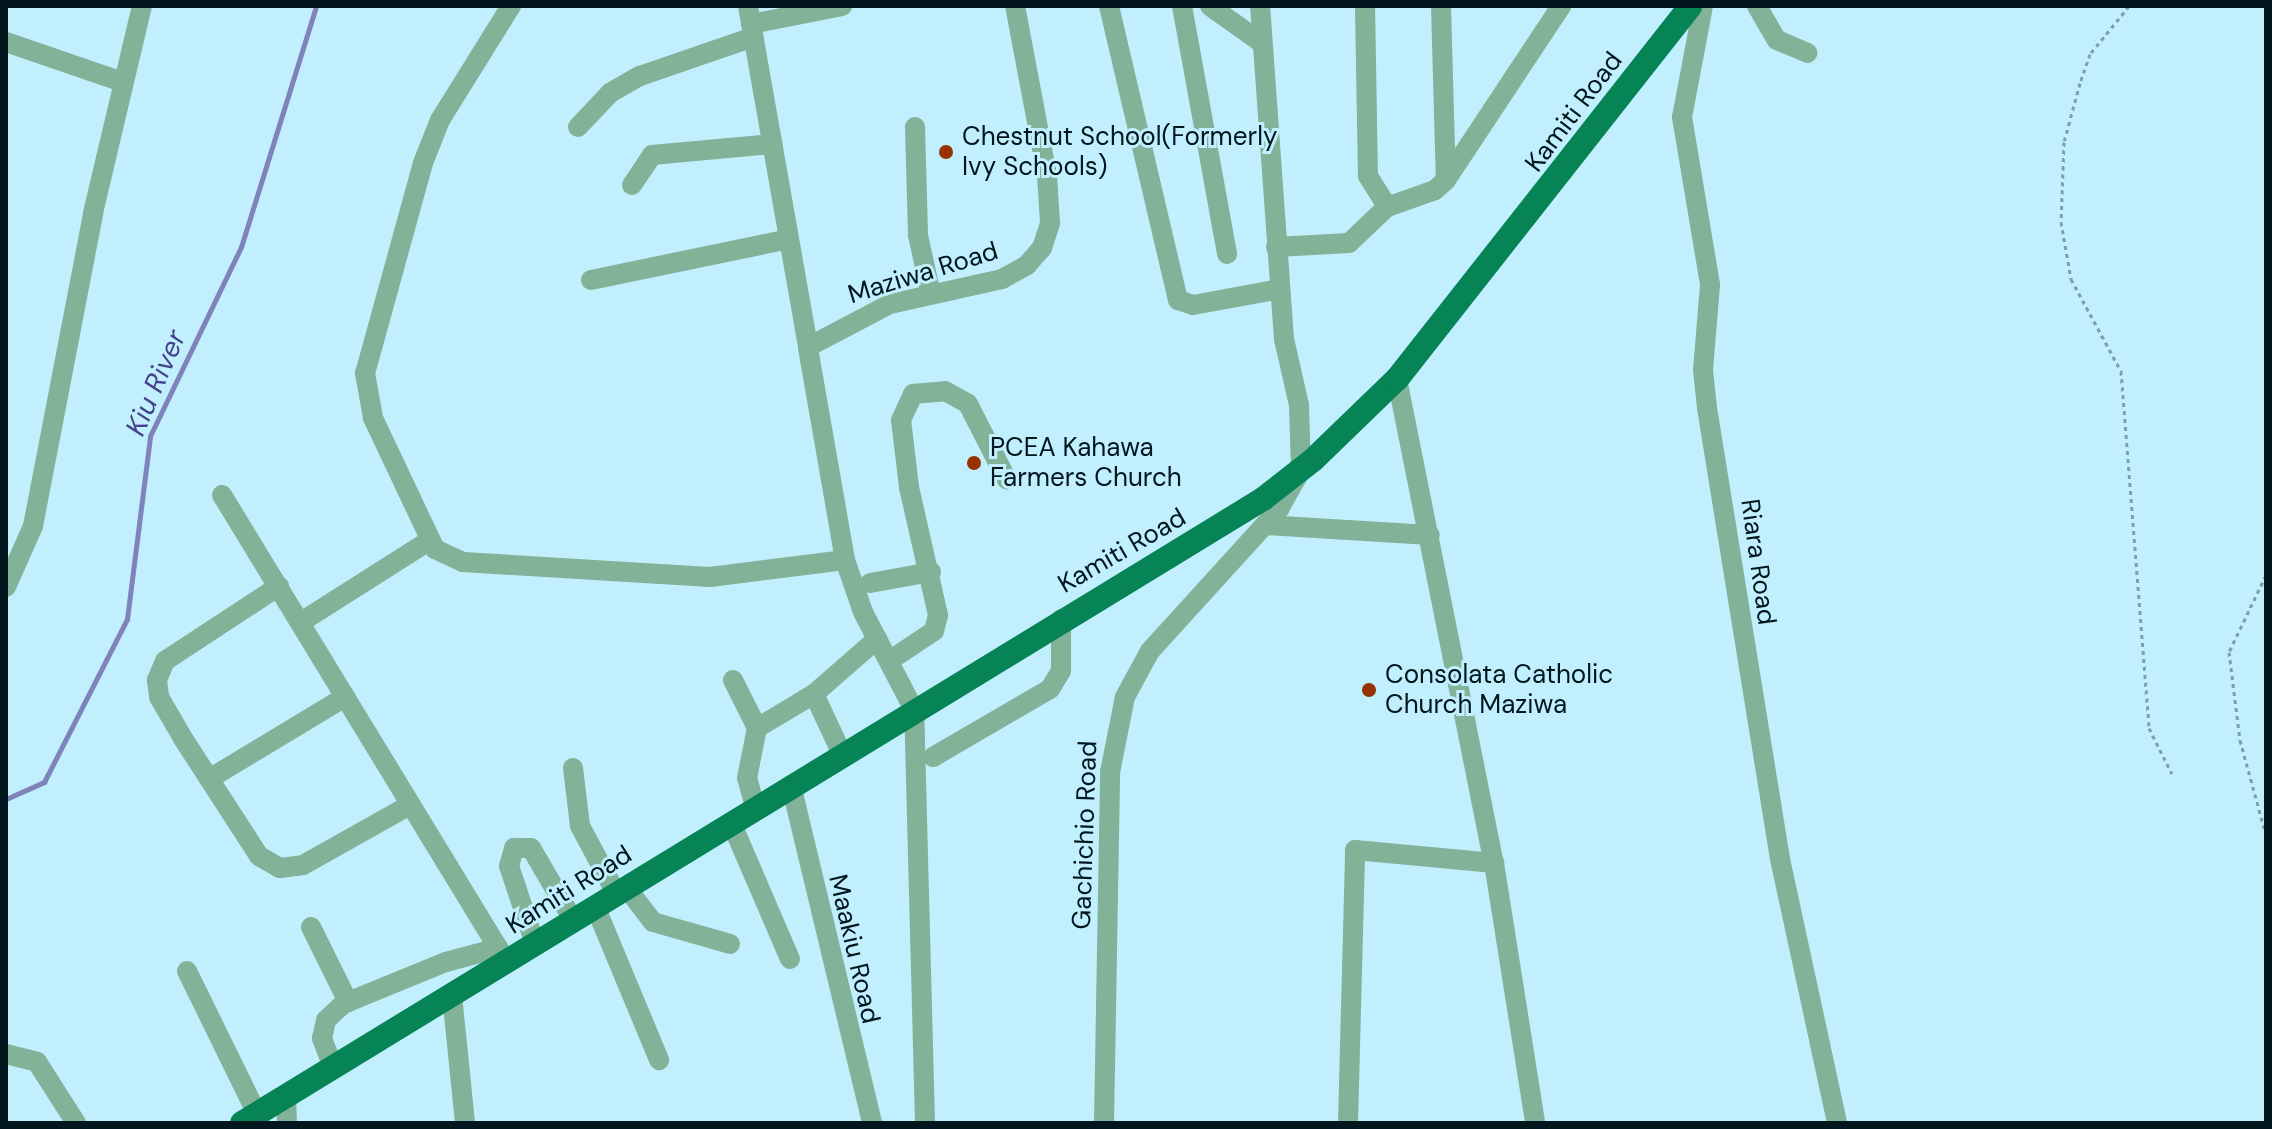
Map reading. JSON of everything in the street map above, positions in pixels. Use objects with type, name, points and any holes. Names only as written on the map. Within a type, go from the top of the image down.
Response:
[{"type":"main road","name":"Kamiti Road","points":[[250,1118],[452,995],[502,954],[535,944],[1061,619],[1263,499],[1301,470],[1397,379],[1690,6]]},
{"type":"street","points":[[6,587],[33,526],[123,82],[142,6]]},
{"type":"street","points":[[511,6],[440,120],[423,163],[365,373],[373,418],[430,540],[446,556],[463,562],[571,572],[710,577],[845,560]]},
{"type":"street","points":[[578,127],[610,93],[751,22],[842,6]]},
{"type":"street","name":"Maziwa Road","points":[[808,347],[863,314],[1002,279],[1027,265],[1042,248],[1050,223],[1047,175],[1015,6]]},
{"type":"street","points":[[1109,6],[1178,300],[1193,305],[1280,289]]},
{"type":"street","points":[[1182,6],[1227,254]]},
{"type":"street","points":[[1210,6],[1259,41]]},
{"type":"street","points":[[1260,6],[1259,41],[1276,247],[1287,360],[1299,405],[1301,470]]},
{"type":"street","points":[[1365,6],[1368,176],[1387,207]]},
{"type":"street","points":[[1441,6],[1446,180]]},
{"type":"street","points":[[1276,247],[1349,243],[1387,207],[1435,190],[1446,180],[1561,6]]},
{"type":"street","name":"Riara Road","points":[[1703,6],[1682,117],[1710,285],[1703,370],[1707,408],[1780,859],[1837,1123]]},
{"type":"street","points":[[1757,6],[1777,40],[1807,53]]},
{"type":"street","points":[[751,22],[845,560],[877,639],[914,710],[925,1123]]},
{"type":"street","points":[[6,42],[123,82]]},
{"type":"street","points":[[915,127],[918,235],[931,295]]},
{"type":"street","points":[[632,185],[652,155],[772,144]]},
{"type":"street","points":[[591,280],[789,239]]},
{"type":"street","points":[[1397,379],[1494,863],[1535,1123]]},
{"type":"street","points":[[889,661],[934,631],[938,615],[931,572],[909,487],[901,420],[913,394],[945,391],[968,404],[1007,480]]},
{"type":"street","name":"Gachichio Road","points":[[1104,1123],[1115,732],[1125,697],[1150,651],[1265,525],[1293,489],[1301,470]]},
{"type":"street","points":[[222,495],[502,954],[446,962],[348,1002],[326,1020],[322,1038],[333,1067]]},
{"type":"street","points":[[1265,525],[1430,535]]},
{"type":"street","points":[[301,622],[430,540]]},
{"type":"street","points":[[870,583],[931,572]]},
{"type":"street","points":[[279,586],[165,661],[157,680],[159,697],[259,856],[280,868],[303,865],[410,805]]},
{"type":"street","points":[[933,757],[1050,689],[1061,671],[1061,619]]},
{"type":"street","points":[[757,728],[814,694],[877,639]]},
{"type":"street","points":[[733,680],[757,728],[747,778],[755,807]]},
{"type":"street","points":[[814,694],[842,754]]},
{"type":"street","points":[[209,779],[345,697]]},
{"type":"street","points":[[573,768],[580,826],[621,890],[653,922],[730,944]]},
{"type":"street","name":"Maakiu Road","points":[[791,785],[872,1123]]},
{"type":"street","points":[[731,822],[790,959]]},
{"type":"street","points":[[535,944],[509,866],[514,848],[531,848],[573,920]]},
{"type":"street","points":[[1348,1123],[1355,850],[1494,863]]},
{"type":"street","points":[[595,906],[659,1060]]},
{"type":"street","points":[[311,927],[348,1002]]},
{"type":"street","points":[[187,971],[250,1118]]},
{"type":"street","points":[[452,995],[465,1123]]},
{"type":"street","points":[[6,1054],[37,1062],[76,1123]]},
{"type":"street","points":[[286,1096],[287,1123]]},
{"type":"path","points":[[2129,6],[2090,54],[2080,83],[2064,142],[2061,222],[2071,279],[2121,371],[2149,728],[2172,774]]},
{"type":"path","points":[[2266,575],[2229,652],[2240,740],[2266,835]]},
{"type":"waterway","name":"Kiu River","points":[[6,799],[44,782],[127,619],[150,436],[241,247],[316,6]]},
{"type":"place","name":"Chestnut School(Formerly Ivy Schools)","points":[[946,152]]},
{"type":"place","name":"PCEA Kahawa Farmers Church","points":[[974,463]]},
{"type":"place","name":"Consolata Catholic Church Maziwa","points":[[1369,690]]}]
